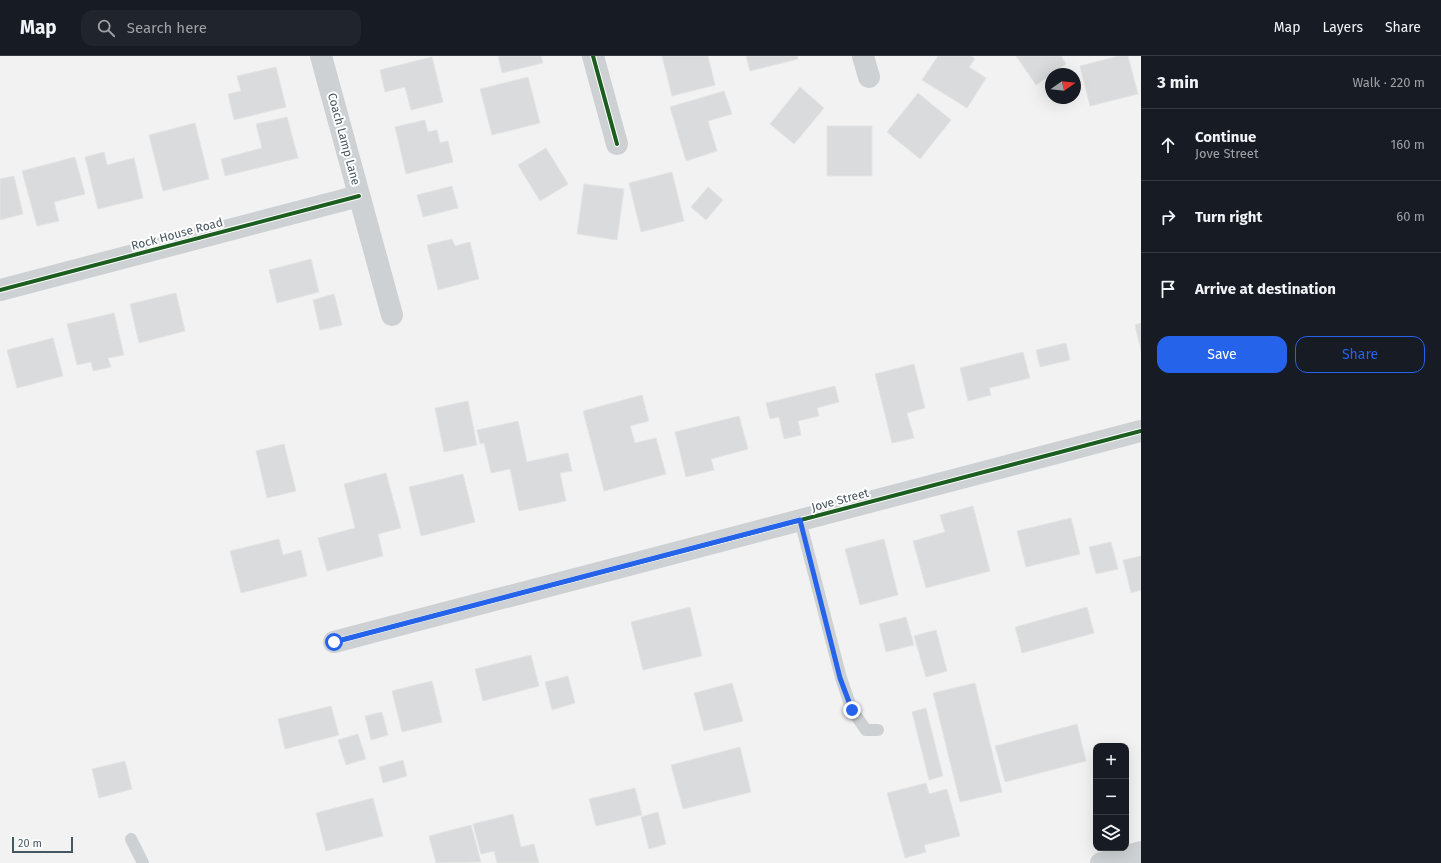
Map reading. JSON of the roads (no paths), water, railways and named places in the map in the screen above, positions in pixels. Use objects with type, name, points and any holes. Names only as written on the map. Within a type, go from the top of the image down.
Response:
[{"type":"street","name":"Coach Lamp Lane","points":[[322,56],[392,314]]},
{"type":"street","points":[[593,56],[617,144]]},
{"type":"street","points":[[863,56],[869,77]]},
{"type":"street","name":"Rock House Road","points":[[0,290],[359,196]]},
{"type":"street","name":"Jove Street","points":[[334,642],[1141,431]]},
{"type":"street","points":[[1100,863],[1141,852]]},
{"type":"lane","points":[[800,520],[840,678],[852,710],[866,730],[878,730]]},
{"type":"lane","points":[[131,839],[144,863]]}]
